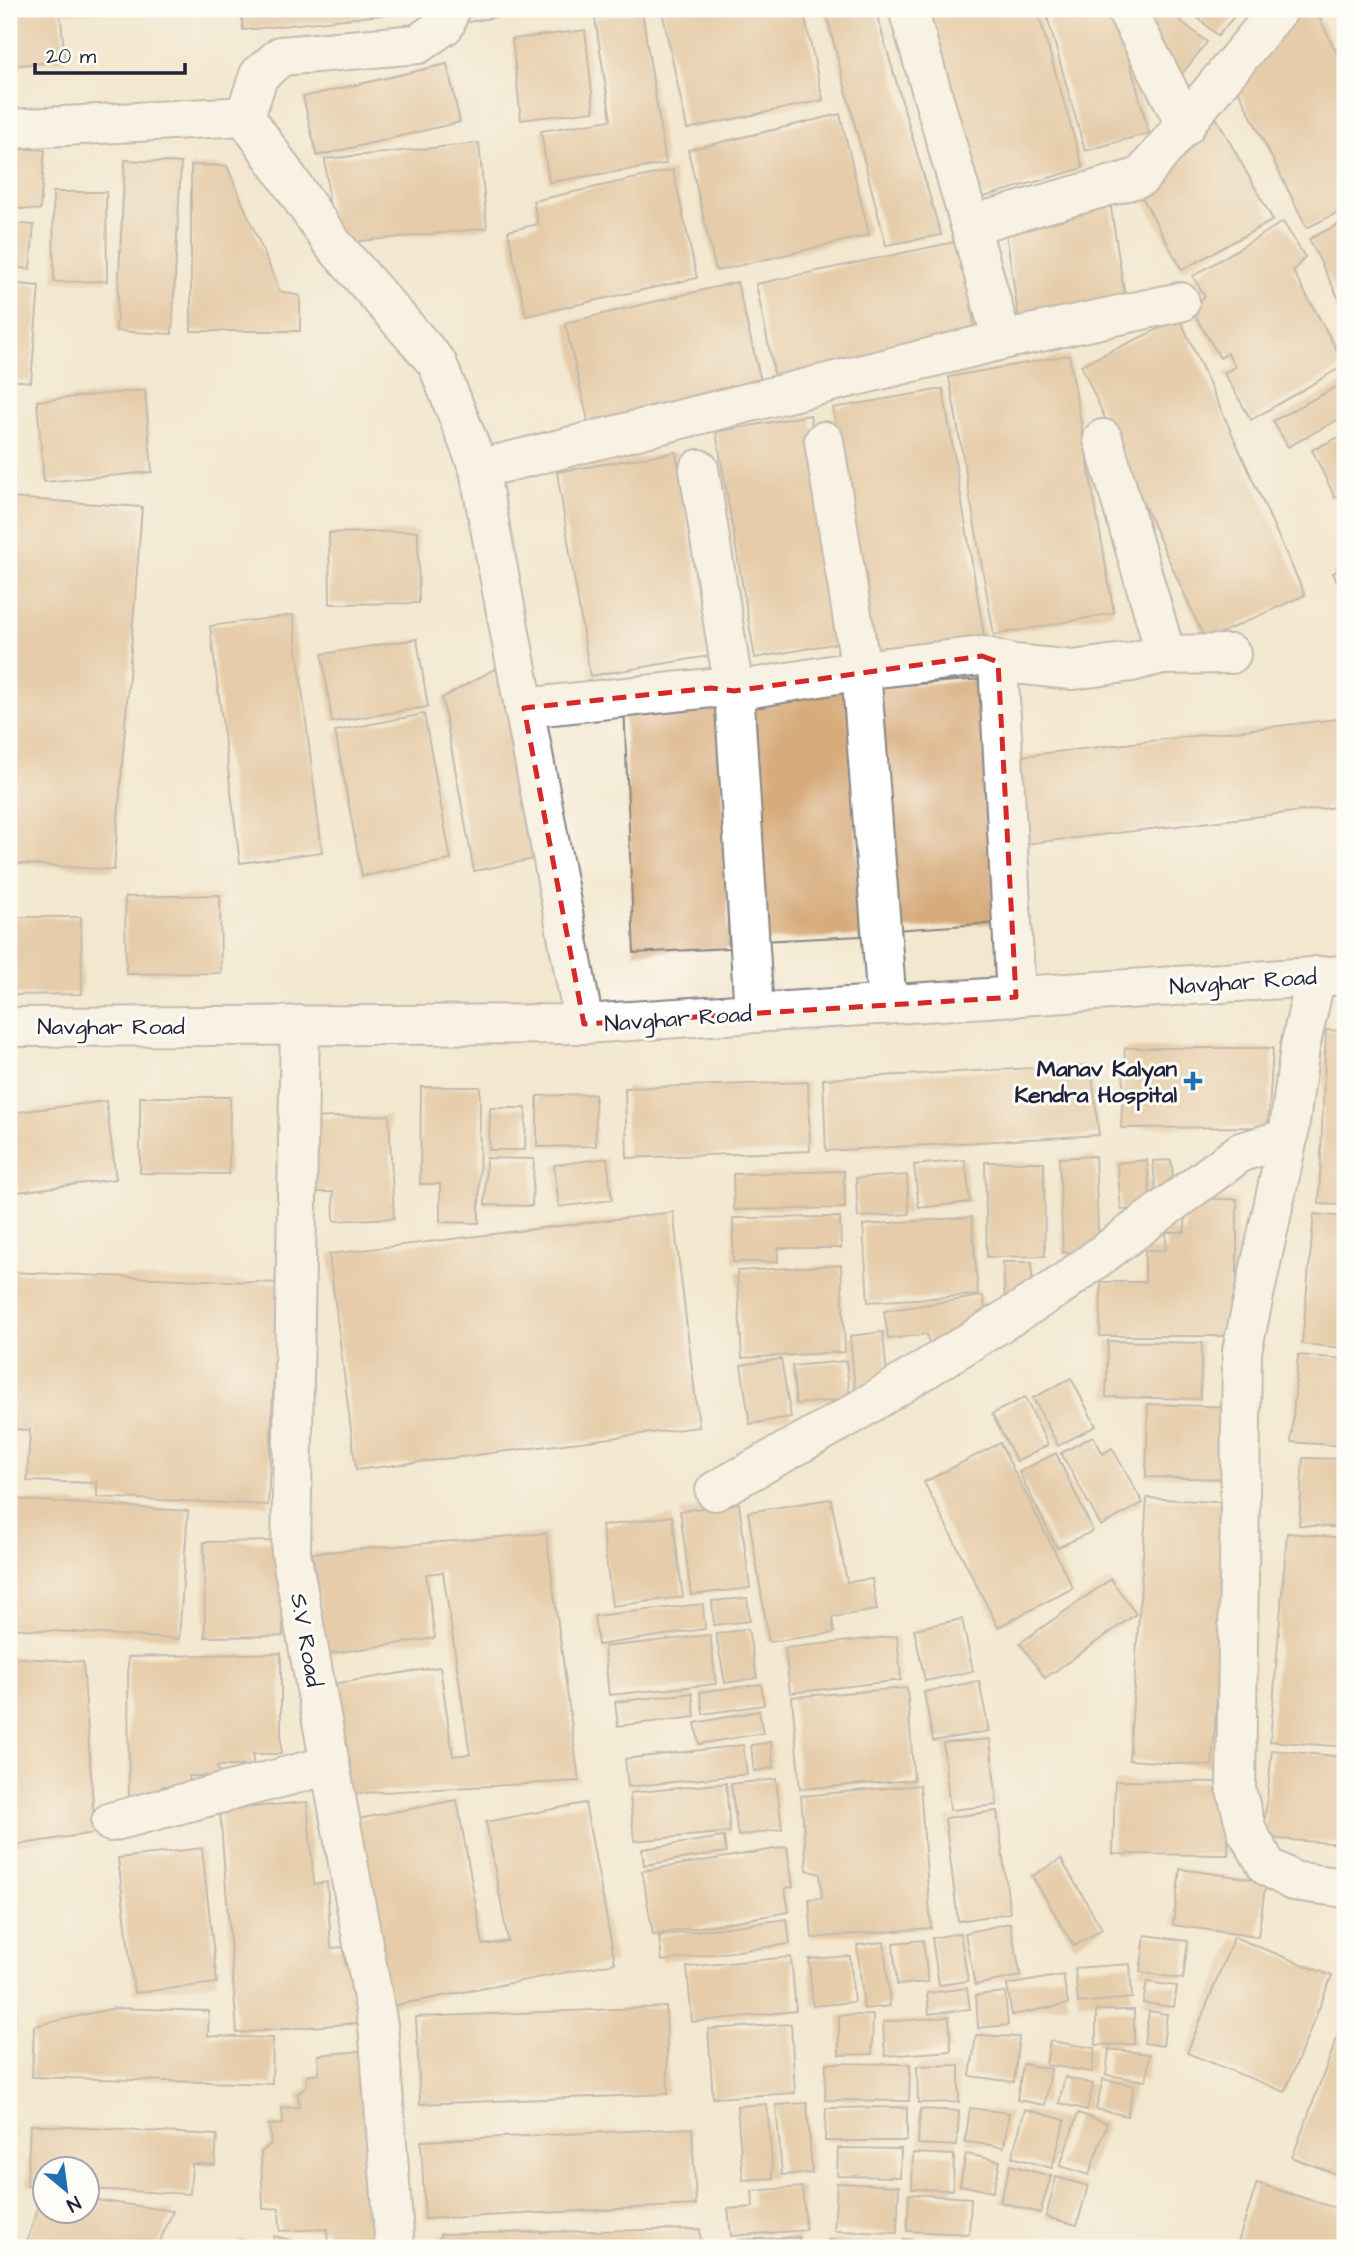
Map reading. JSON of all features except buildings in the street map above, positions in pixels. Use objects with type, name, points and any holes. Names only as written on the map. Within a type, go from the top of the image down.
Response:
[{"type":"street","points":[[245,116],[259,75],[281,56],[418,44],[445,25],[450,9]]},
{"type":"street","points":[[908,9],[1002,340]]},
{"type":"street","points":[[1126,9],[1186,124]]},
{"type":"street","points":[[970,225],[1141,177],[1279,9]]},
{"type":"street","points":[[9,129],[245,116]]},
{"type":"street","points":[[245,116],[333,244],[437,363],[479,469],[583,1024]]},
{"type":"street","points":[[479,469],[1002,340],[1180,302]]},
{"type":"street","points":[[1103,439],[1166,655]]},
{"type":"street","points":[[824,441],[861,670],[887,1005]]},
{"type":"street","points":[[699,469],[734,691],[754,1013]]},
{"type":"street","points":[[524,708],[711,688],[734,691],[861,670],[982,656],[998,662],[1073,670],[1166,655],[1231,654]]},
{"type":"street","points":[[998,662],[1016,997]]},
{"type":"street","points":[[1330,975],[1300,1047],[1288,1138],[1242,1351],[1236,1790],[1247,1830],[1266,1866],[1293,1881],[1345,1888]]},
{"type":"street","name":"Navghar Road","points":[[9,1027],[583,1024],[1330,975]]},
{"type":"street","name":"S.V Road","points":[[300,1026],[291,1553],[378,2025],[395,2248]]},
{"type":"street","points":[[715,1491],[848,1417],[1057,1288],[1241,1152],[1288,1138]]},
{"type":"street","points":[[111,1822],[330,1765]]},
{"type":"highlighted area","points":[[982,656],[998,662],[1016,997],[584,1024],[524,708],[711,688],[734,691]]},
{"type":"place","name":"Manav Kalyan Kendra Hospital","points":[[1193,1081]]}]
